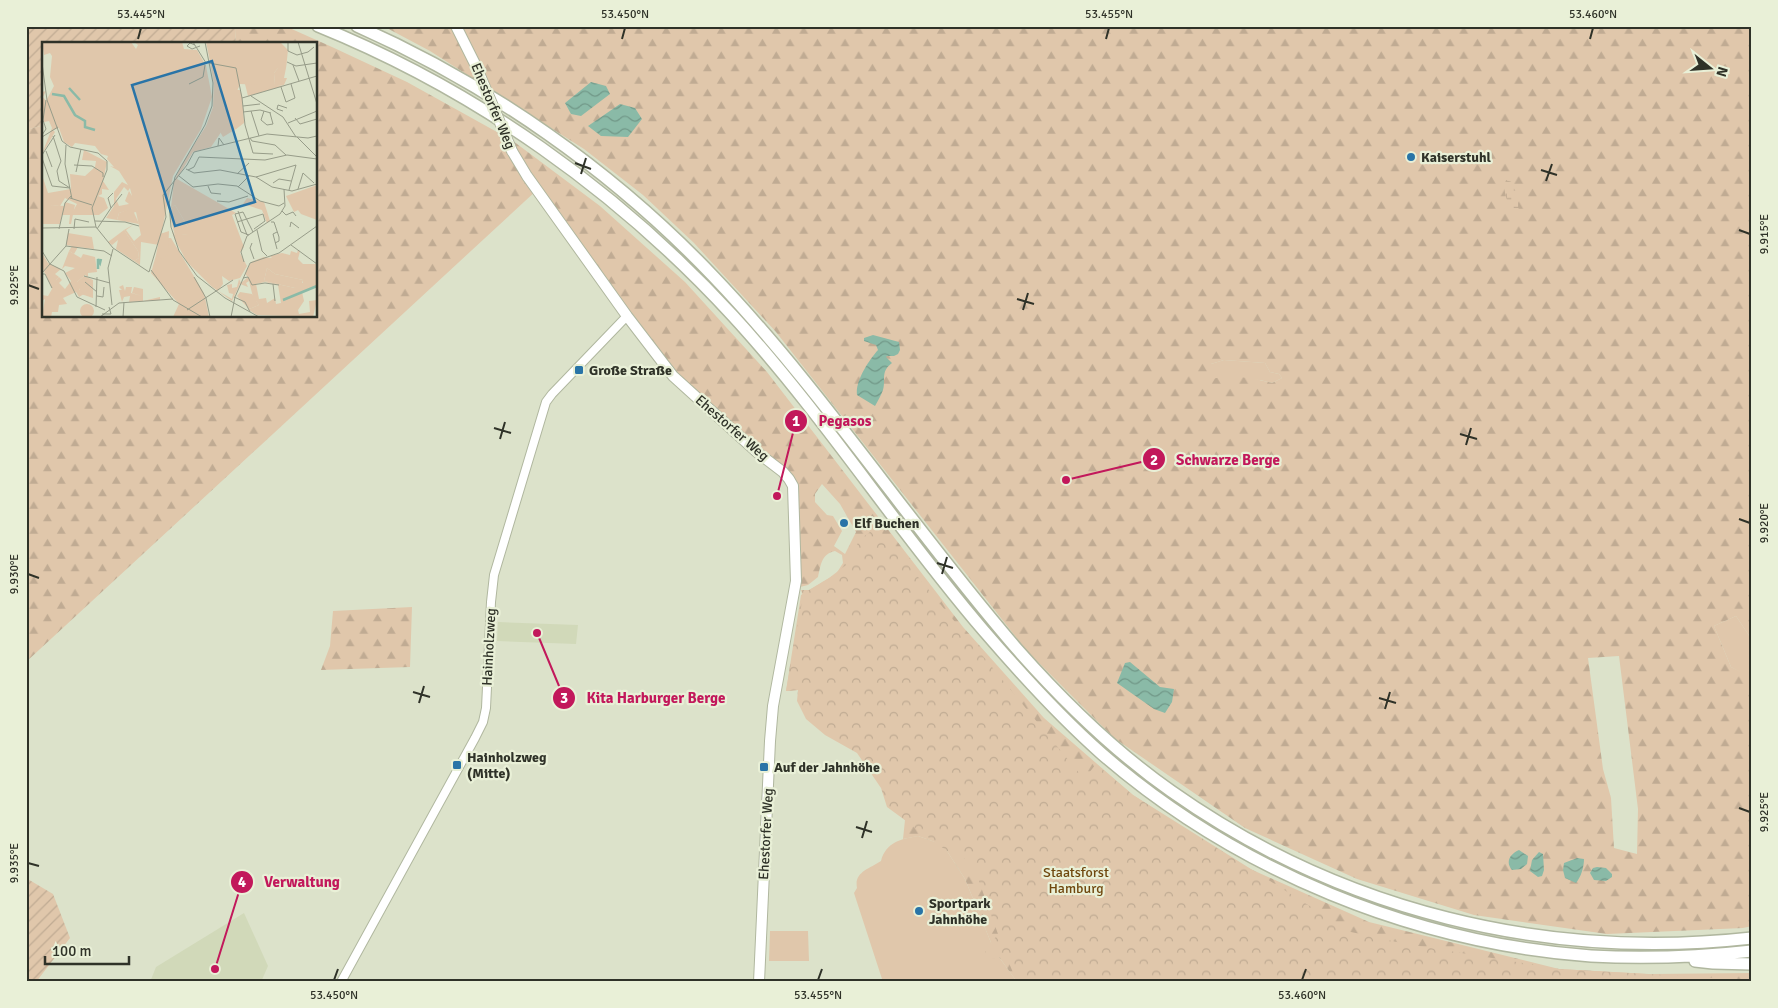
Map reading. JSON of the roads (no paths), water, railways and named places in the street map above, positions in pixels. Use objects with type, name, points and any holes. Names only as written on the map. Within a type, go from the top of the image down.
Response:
[{"type":"highway","points":[[318,26],[401,63],[486,110],[592,184],[660,243],[733,316],[776,365],[937,573],[1011,662],[1054,708],[1102,754],[1164,802],[1217,836],[1290,876],[1398,918],[1467,937],[1589,956],[1671,958],[1713,963],[1752,964]]},
{"type":"highway","points":[[357,26],[468,83],[556,140],[623,192],[667,230],[723,287],[818,396],[959,580],[1021,653],[1068,703],[1110,743],[1172,792],[1220,823],[1272,852],[1346,887],[1394,904],[1470,924],[1560,939],[1612,942],[1672,944],[1752,938]]},
{"type":"highway","points":[[1671,958],[1752,951]]},
{"type":"main road","name":"Ehestorfer Weg","points":[[456,26],[476,66],[512,151],[527,176],[627,316],[673,376],[758,453],[783,472],[793,486],[796,581],[773,706],[759,982]]},
{"type":"street","name":"Hainholzweg","points":[[341,982],[483,722],[486,708],[494,575],[546,402],[627,316]]},
{"type":"water","points":[[591,82],[606,86],[610,94],[581,116],[571,114],[565,103]]},
{"type":"water","points":[[620,104],[635,108],[642,119],[628,137],[601,136],[588,126]]},
{"type":"water","points":[[873,335],[899,342],[900,350],[894,356],[886,357],[892,363],[886,369],[883,390],[875,406],[857,395],[860,377],[878,350],[876,345],[864,341],[864,338]]},
{"type":"water","points":[[1130,662],[1160,687],[1174,689],[1172,702],[1165,713],[1154,709],[1117,683],[1125,663]]},
{"type":"water","points":[[1519,850],[1528,856],[1527,864],[1521,869],[1512,870],[1509,861],[1513,854]]},
{"type":"water","points":[[1539,852],[1543,854],[1544,870],[1542,876],[1538,877],[1530,871],[1532,860]]},
{"type":"water","points":[[1577,858],[1584,859],[1582,872],[1576,883],[1565,878],[1563,870],[1564,863]]},
{"type":"water","points":[[1593,868],[1606,868],[1612,874],[1612,877],[1606,881],[1594,880],[1590,873]]},
{"type":"place","name":"Kaiserstuhl","points":[[1411,157]]},
{"type":"place","name":"Große Straße","points":[[579,370]]},
{"type":"place","name":"Schwarze Berge","points":[[1066,480]]},
{"type":"place","name":"Pegasos","points":[[777,496]]},
{"type":"place","name":"Elf Buchen","points":[[844,523]]},
{"type":"place","name":"Kita Harburger Berge","points":[[537,633]]},
{"type":"place","name":"Hainholzweg (Mitte)","points":[[457,765]]},
{"type":"place","name":"Auf der Jahnhöhe","points":[[764,767]]},
{"type":"place","name":"Sportpark Jahnhöhe","points":[[919,911]]},
{"type":"place","name":"Verwaltung","points":[[215,969]]},
{"type":"park label","name":"Staatsforst Hamburg","points":[[1076,880]]}]
